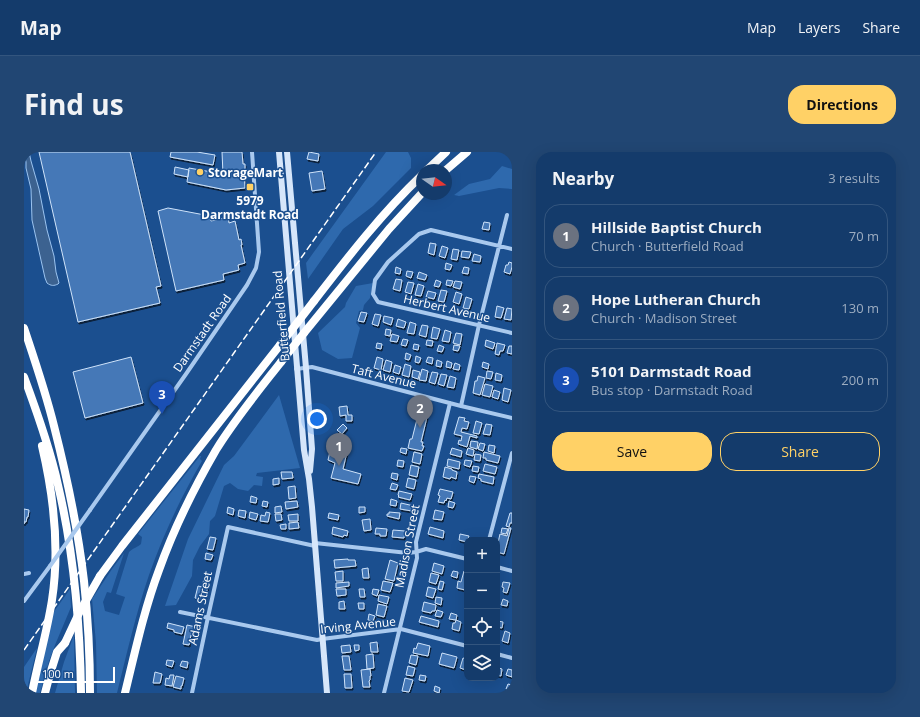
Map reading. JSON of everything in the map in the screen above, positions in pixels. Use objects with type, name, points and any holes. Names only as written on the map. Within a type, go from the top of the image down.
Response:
[{"type":"highway","points":[[433,164],[446,152]]},
{"type":"highway","points":[[452,165],[466,152]]},
{"type":"highway","points":[[50,693],[65,643],[80,611],[100,576],[360,242],[385,213],[416,181]]},
{"type":"highway","points":[[125,693],[150,597],[165,553],[179,520],[217,449],[281,362],[384,235],[416,200]]},
{"type":"highway","points":[[24,328],[54,425],[74,517],[84,580],[89,641],[90,693]]},
{"type":"highway","points":[[24,377],[47,444],[58,484],[68,536],[78,615],[81,693]]},
{"type":"highway","points":[[32,693],[47,626],[55,571],[53,498],[37,413]]},
{"type":"highway","points":[[45,693],[57,652],[65,643]]},
{"type":"main road","name":"Butterfield Road","points":[[279,152],[296,368],[304,450],[309,479],[327,693]]},
{"type":"main road","name":"Butterfield Road","points":[[287,152],[312,449],[309,479]]},
{"type":"street","name":"Darmstadt Road","points":[[24,602],[186,374],[252,276],[256,268],[259,252],[252,152]]},
{"type":"street","points":[[461,406],[507,215]]},
{"type":"street","name":"Herbert Avenue","points":[[500,246],[432,230],[419,234],[388,262],[375,280],[373,294],[378,302],[480,325],[512,334]]},
{"type":"street","points":[[500,246],[512,249]]},
{"type":"street","name":"Taft Avenue","points":[[296,368],[312,367],[512,418]]},
{"type":"street","name":"Madison Street","points":[[384,693],[417,558],[416,542],[450,403]]},
{"type":"street","points":[[491,537],[512,453]]},
{"type":"street","name":"Adams Street","points":[[192,693],[228,527],[315,544]]},
{"type":"street","points":[[315,544],[408,552],[416,552],[426,549],[464,558]]},
{"type":"street","points":[[500,568],[512,571]]},
{"type":"street","name":"Irving Avenue","points":[[180,612],[317,640],[400,630],[464,645]]},
{"type":"street","points":[[500,655],[512,658]]},
{"type":"shaded area","points":[[24,152],[29,152],[39,189],[59,283],[55,285],[47,283],[45,278],[32,220],[31,189]]},
{"type":"shaded area","points":[[386,152],[408,152],[411,158],[411,168],[373,206],[343,229],[308,279],[306,263]]},
{"type":"shaded area","points":[[502,166],[512,169],[512,189],[499,188],[459,196],[454,195],[469,184],[490,179]]},
{"type":"shaded area","points":[[373,283],[370,298],[364,305],[363,310],[359,311],[356,323],[360,328],[352,358],[338,359],[322,350],[318,333],[345,307],[356,286]]},
{"type":"shaded area","points":[[279,395],[300,468],[257,473],[256,476],[263,477],[262,486],[254,485],[248,491],[238,489],[230,483],[224,486],[215,516],[210,521],[209,534],[200,546],[193,560],[192,576],[176,605],[165,606],[188,539],[224,465],[234,456]]},
{"type":"shaded area","points":[[200,456],[202,461],[173,516],[160,545],[144,589],[117,693],[97,693],[96,643],[92,599],[124,553],[111,593],[107,592],[103,602],[105,611],[119,615],[125,597],[116,594],[129,552],[141,544],[142,537],[138,534]]},
{"type":"shaded area","points":[[70,589],[71,607],[49,661],[40,693],[35,693],[53,613]]},
{"type":"shaded area","points":[[74,635],[75,693],[55,693],[64,662]]},
{"type":"shaded area","points":[[37,648],[26,693],[24,693],[24,667]]},
{"type":"building","points":[[39,152],[130,152],[161,286],[156,287],[160,303],[78,322]]},
{"type":"building","points":[[171,152],[197,152],[215,155],[213,165],[170,157]]},
{"type":"building","name":"StorageMart","points":[[222,152],[242,152],[243,164],[245,164],[245,188],[226,190],[187,182],[189,168],[223,174]]},
{"type":"building","points":[[309,152],[319,154],[318,161],[307,159]]},
{"type":"building","points":[[175,167],[189,170],[188,177],[174,174]]},
{"type":"building","points":[[322,171],[325,189],[312,191],[309,173]]},
{"type":"building","points":[[168,208],[210,216],[211,221],[228,217],[229,223],[235,221],[239,240],[241,239],[245,263],[238,265],[239,270],[223,274],[224,280],[176,291],[158,211]]},
{"type":"building","points":[[484,222],[490,223],[489,230],[482,229]]},
{"type":"building","points":[[430,243],[436,244],[434,255],[428,253]]},
{"type":"building","points":[[442,246],[448,248],[445,258],[439,256]]},
{"type":"building","points":[[453,249],[459,250],[457,260],[451,259]]},
{"type":"building","points":[[462,251],[471,252],[469,258],[461,257]]},
{"type":"building","points":[[474,254],[481,256],[480,262],[472,261]]},
{"type":"building","points":[[509,262],[512,263],[510,274],[504,272],[506,265],[508,265]]},
{"type":"building","points":[[446,263],[452,265],[450,270],[445,269]]},
{"type":"building","points":[[396,267],[401,269],[400,274],[395,273]]},
{"type":"building","points":[[464,267],[469,268],[468,274],[462,273]]},
{"type":"building","points":[[407,271],[413,272],[411,278],[406,276]]},
{"type":"building","points":[[419,272],[427,275],[425,280],[417,278]]},
{"type":"building","points":[[396,279],[402,280],[400,291],[393,289]]},
{"type":"building","points":[[436,280],[441,282],[439,287],[434,286]]},
{"type":"building","points":[[447,280],[453,281],[451,286],[446,285]]},
{"type":"building","points":[[455,281],[462,282],[460,289],[453,287]]},
{"type":"building","points":[[408,282],[414,283],[411,294],[405,292]]},
{"type":"building","points":[[418,284],[424,286],[421,296],[415,295]]},
{"type":"building","points":[[441,290],[447,291],[444,302],[438,301]]},
{"type":"building","points":[[428,291],[436,293],[434,299],[426,297]]},
{"type":"building","points":[[456,292],[462,294],[459,304],[453,302]]},
{"type":"building","points":[[466,297],[472,299],[469,309],[463,308]]},
{"type":"building","points":[[497,306],[504,308],[501,318],[495,317]]},
{"type":"building","points":[[507,308],[512,309],[511,320],[504,319]]},
{"type":"building","points":[[361,312],[367,313],[364,322],[358,321]]},
{"type":"building","points":[[375,314],[381,315],[378,326],[372,324]]},
{"type":"building","points":[[384,316],[393,318],[391,325],[383,322]]},
{"type":"building","points":[[398,319],[406,322],[404,328],[396,326]]},
{"type":"building","points":[[410,322],[416,324],[414,334],[407,333]]},
{"type":"building","points":[[422,325],[428,326],[426,337],[419,335]]},
{"type":"building","points":[[433,327],[440,329],[437,339],[431,338]]},
{"type":"building","points":[[386,329],[391,330],[390,336],[385,335]]},
{"type":"building","points":[[445,330],[451,332],[449,342],[442,341]]},
{"type":"building","points":[[456,333],[462,334],[460,345],[453,343]]},
{"type":"building","points":[[392,334],[399,336],[397,342],[390,341]]},
{"type":"building","points":[[403,339],[408,340],[406,346],[401,345]]},
{"type":"building","points":[[427,340],[433,341],[432,346],[426,345]]},
{"type":"building","points":[[486,340],[495,343],[493,349],[485,346]]},
{"type":"building","points":[[377,343],[382,344],[381,349],[376,348]]},
{"type":"building","points":[[497,343],[505,345],[503,351],[500,351],[499,355],[495,354]]},
{"type":"building","points":[[414,344],[419,345],[418,350],[413,349]]},
{"type":"building","points":[[439,345],[444,347],[442,352],[437,351]]},
{"type":"building","points":[[454,345],[460,346],[458,351],[453,350]]},
{"type":"building","points":[[509,346],[512,346],[512,354],[507,353]]},
{"type":"building","points":[[406,353],[411,355],[409,360],[405,359]]},
{"type":"building","points":[[416,356],[421,358],[419,363],[415,362]]},
{"type":"building","points":[[131,357],[143,403],[85,418],[73,372]]},
{"type":"building","points":[[377,357],[383,359],[381,370],[374,368]]},
{"type":"building","points":[[428,357],[433,358],[432,364],[426,362]]},
{"type":"building","points":[[386,360],[392,362],[390,372],[383,370]]},
{"type":"building","points":[[437,360],[442,362],[441,367],[436,366]]},
{"type":"building","points":[[447,361],[452,363],[451,368],[446,367]]},
{"type":"building","points":[[483,362],[489,364],[488,369],[482,367]]},
{"type":"building","points":[[455,363],[460,365],[459,370],[453,369]]},
{"type":"building","points":[[405,364],[411,366],[409,377],[402,375]]},
{"type":"building","points":[[395,365],[401,367],[399,374],[393,372]]},
{"type":"building","points":[[422,369],[428,371],[426,381],[419,380]]},
{"type":"building","points":[[413,370],[420,372],[418,379],[412,377]]},
{"type":"building","points":[[487,371],[493,372],[491,379],[486,378]]},
{"type":"building","points":[[432,372],[438,373],[435,384],[429,382]]},
{"type":"building","points":[[496,373],[502,375],[501,381],[495,380]]},
{"type":"building","points":[[441,374],[447,375],[444,386],[438,384]]},
{"type":"building","points":[[450,376],[456,378],[454,388],[447,387]]},
{"type":"building","points":[[478,376],[485,378],[480,395],[473,393],[475,381],[477,381]]},
{"type":"building","points":[[485,384],[493,386],[490,397],[482,395]]},
{"type":"building","points":[[504,388],[511,390],[508,402],[502,400]]},
{"type":"building","points":[[494,390],[500,392],[498,399],[492,397]]},
{"type":"building","points":[[347,406],[348,415],[352,415],[352,421],[346,421],[346,415],[340,416],[339,407]]},
{"type":"building","points":[[418,415],[427,417],[421,442],[423,442],[422,446],[424,446],[422,451],[408,448],[410,439],[412,439]]},
{"type":"building","points":[[459,417],[465,418],[464,421],[469,422],[467,429],[462,428],[461,432],[477,436],[477,438],[470,436],[467,447],[458,444],[459,440],[461,441],[462,436],[454,434]]},
{"type":"building","points":[[476,421],[482,423],[479,434],[473,433]]},
{"type":"building","points":[[343,424],[347,428],[342,434],[337,430]]},
{"type":"building","points":[[486,424],[492,425],[490,435],[483,434]]},
{"type":"building","points":[[336,441],[339,445],[348,448],[343,469],[361,474],[358,484],[331,478],[335,463],[328,460],[330,451],[328,446]]},
{"type":"building","points":[[471,441],[478,442],[477,449],[470,447]]},
{"type":"building","points":[[480,443],[485,444],[483,451],[478,449]]},
{"type":"building","points":[[489,445],[495,446],[494,453],[488,451]]},
{"type":"building","points":[[401,448],[407,449],[406,454],[400,452]]},
{"type":"building","points":[[452,448],[462,451],[461,457],[450,454]]},
{"type":"building","points":[[468,448],[474,450],[473,456],[466,454]]},
{"type":"building","points":[[414,452],[422,454],[420,464],[412,462]]},
{"type":"building","points":[[484,452],[500,456],[498,463],[483,458]]},
{"type":"building","points":[[475,454],[481,455],[480,461],[474,460]]},
{"type":"building","points":[[448,459],[460,462],[459,469],[447,466]]},
{"type":"building","points":[[398,460],[404,461],[403,467],[397,466]]},
{"type":"building","points":[[465,460],[472,461],[470,467],[464,465]]},
{"type":"building","points":[[485,464],[497,467],[495,474],[483,471]]},
{"type":"building","points":[[411,465],[419,467],[417,477],[409,475]]},
{"type":"building","points":[[473,466],[479,467],[478,472],[472,471]]},
{"type":"building","points":[[445,467],[457,472],[456,479],[451,477],[450,479],[443,477]]},
{"type":"building","points":[[281,472],[292,472],[293,478],[282,479]]},
{"type":"building","points":[[392,473],[398,474],[397,480],[391,478]]},
{"type":"building","points":[[479,474],[494,477],[493,484],[481,481],[481,479],[478,478]]},
{"type":"building","points":[[470,476],[476,477],[474,483],[469,481]]},
{"type":"building","points":[[279,478],[279,484],[273,485],[273,479]]},
{"type":"building","points":[[408,478],[416,480],[414,489],[406,487]]},
{"type":"building","points":[[392,483],[398,485],[396,490],[390,489]]},
{"type":"building","points":[[295,486],[296,498],[289,499],[288,487]]},
{"type":"building","points":[[440,489],[453,492],[451,499],[447,498],[444,503],[438,502]]},
{"type":"building","points":[[399,491],[412,494],[410,500],[398,497]]},
{"type":"building","points":[[251,496],[257,498],[256,503],[250,502]]},
{"type":"building","points":[[391,499],[397,501],[396,506],[390,505]]},
{"type":"building","points":[[263,501],[268,502],[267,507],[262,506]]},
{"type":"building","points":[[297,501],[298,507],[286,509],[285,502]]},
{"type":"building","points":[[449,501],[455,503],[453,508],[448,507]]},
{"type":"building","points":[[401,503],[414,506],[412,511],[400,509]]},
{"type":"building","points":[[281,506],[282,512],[275,513],[275,507]]},
{"type":"building","points":[[228,507],[234,509],[233,515],[227,513]]},
{"type":"building","points":[[359,507],[365,507],[365,512],[359,513]]},
{"type":"building","points":[[24,509],[29,510],[26,522],[24,522]]},
{"type":"building","points":[[239,510],[246,511],[245,518],[238,516]]},
{"type":"building","points":[[435,510],[444,512],[442,520],[433,519]]},
{"type":"building","points":[[250,512],[258,514],[256,520],[249,518]]},
{"type":"building","points":[[266,512],[270,513],[268,522],[260,521],[261,515],[265,516]]},
{"type":"building","points":[[389,512],[400,513],[399,519],[387,516]]},
{"type":"building","points":[[329,513],[339,515],[338,520],[328,518]]},
{"type":"building","points":[[510,513],[512,513],[512,523],[510,523],[509,527],[506,526]]},
{"type":"building","points":[[275,514],[281,514],[282,520],[276,521]]},
{"type":"building","points":[[298,514],[298,521],[289,521],[288,515]]},
{"type":"building","points":[[370,519],[371,530],[364,531],[362,520]]},
{"type":"building","points":[[298,522],[299,528],[289,529],[289,523]]},
{"type":"building","points":[[286,524],[286,529],[281,529],[280,525]]},
{"type":"building","points":[[333,527],[348,531],[347,536],[344,535],[343,537],[332,534]]},
{"type":"building","points":[[430,527],[444,531],[443,538],[428,534]]},
{"type":"building","points":[[376,528],[387,529],[386,536],[375,534]]},
{"type":"building","points":[[502,528],[508,529],[506,534],[501,533]]},
{"type":"building","points":[[509,528],[511,528],[504,554],[500,553],[500,534],[507,536]]},
{"type":"building","points":[[393,530],[405,531],[404,538],[392,537]]},
{"type":"building","points":[[460,534],[469,536],[464,537],[464,541],[459,540]]},
{"type":"building","points":[[210,537],[216,538],[213,550],[207,549]]},
{"type":"building","points":[[206,553],[213,555],[211,560],[205,559]]},
{"type":"building","points":[[334,560],[355,560],[356,566],[335,568]]},
{"type":"building","points":[[390,560],[398,563],[394,581],[385,579]]},
{"type":"building","points":[[434,563],[444,566],[442,574],[432,571]]},
{"type":"building","points":[[368,568],[369,578],[363,578],[362,569]]},
{"type":"building","points":[[343,571],[343,581],[336,581],[335,572]]},
{"type":"building","points":[[453,571],[458,572],[457,578],[451,576]]},
{"type":"building","points":[[464,571],[464,590],[457,588],[458,581],[461,582]]},
{"type":"building","points":[[431,573],[439,575],[436,584],[429,582]]},
{"type":"building","points":[[204,579],[209,580],[205,600],[195,598],[198,586],[202,587]]},
{"type":"building","points":[[383,581],[393,583],[390,592],[381,590]]},
{"type":"building","points":[[440,581],[444,582],[442,590],[438,589]]},
{"type":"building","points":[[349,582],[349,586],[336,588],[336,583]]},
{"type":"building","points":[[503,582],[510,583],[507,593],[503,592]]},
{"type":"building","points":[[428,587],[436,589],[433,598],[426,596]]},
{"type":"building","points":[[336,589],[346,589],[346,595],[337,596]]},
{"type":"building","points":[[359,589],[364,589],[365,597],[360,597]]},
{"type":"building","points":[[373,589],[379,590],[377,596],[372,594]]},
{"type":"building","points":[[379,595],[389,597],[387,604],[378,601]]},
{"type":"building","points":[[436,597],[442,598],[441,605],[435,603]]},
{"type":"building","points":[[503,599],[508,601],[507,606],[501,605]]},
{"type":"building","points":[[344,601],[345,609],[339,609],[339,602]]},
{"type":"building","points":[[424,602],[436,605],[435,611],[432,611],[431,613],[422,611]]},
{"type":"building","points":[[358,603],[364,603],[364,609],[359,609]]},
{"type":"building","points":[[378,604],[387,606],[384,617],[376,615]]},
{"type":"building","points":[[437,610],[443,612],[441,617],[435,616]]},
{"type":"building","points":[[451,613],[457,615],[456,620],[449,619]]},
{"type":"building","points":[[369,614],[375,616],[373,621],[368,620]]},
{"type":"building","points":[[421,616],[439,621],[438,627],[419,622]]},
{"type":"building","points":[[456,620],[461,622],[459,631],[452,629],[453,623],[455,623]]},
{"type":"building","points":[[500,621],[503,622],[502,628],[500,628]]},
{"type":"building","points":[[168,623],[184,627],[182,634],[167,628]]},
{"type":"building","points":[[187,625],[196,627],[195,633],[193,632],[192,636],[191,635],[189,645],[183,644]]},
{"type":"building","points":[[505,631],[510,633],[508,643],[502,641]]},
{"type":"building","points":[[377,642],[378,652],[371,652],[370,643]]},
{"type":"building","points":[[418,643],[430,646],[428,656],[413,653],[414,648],[416,649]]},
{"type":"building","points":[[350,645],[351,652],[342,653],[341,646]]},
{"type":"building","points":[[354,645],[359,645],[359,650],[355,651]]},
{"type":"building","points":[[442,653],[457,657],[454,668],[439,664]]},
{"type":"building","points":[[373,654],[374,668],[367,669],[366,655]]},
{"type":"building","points":[[411,655],[418,656],[416,665],[409,663]]},
{"type":"building","points":[[342,656],[349,656],[351,670],[344,670]]},
{"type":"building","points":[[463,658],[464,658],[464,669],[460,668]]},
{"type":"building","points":[[167,660],[174,661],[172,667],[166,665]]},
{"type":"building","points":[[182,661],[188,662],[187,668],[180,666]]},
{"type":"building","points":[[408,666],[415,668],[413,676],[406,675]]},
{"type":"building","points":[[500,668],[502,669],[500,676]]},
{"type":"building","points":[[370,669],[370,687],[363,687],[361,670]]},
{"type":"building","points":[[508,669],[512,670],[512,677],[506,675]]},
{"type":"building","points":[[155,672],[162,674],[160,683],[153,683]]},
{"type":"building","points":[[344,674],[351,674],[352,688],[345,688]]},
{"type":"building","points":[[170,675],[174,675],[172,686],[165,685],[166,678],[169,679]]},
{"type":"building","points":[[420,675],[426,676],[425,681],[419,680]]},
{"type":"building","points":[[176,676],[184,678],[181,689],[173,687]]},
{"type":"building","points":[[405,678],[413,680],[409,692],[402,691]]},
{"type":"building","points":[[508,684],[512,685],[511,691],[506,689]]},
{"type":"building","points":[[435,686],[440,688],[439,693],[434,691]]},
{"type":"railway","points":[[24,650],[376,152]]},
{"type":"place","name":"StorageMart","points":[[200,172]]},
{"type":"place","name":"5979 Darmstadt Road","points":[[250,187]]},
{"type":"place","name":"5101 Darmstadt Road","points":[[162,414]]},
{"type":"place","name":"Hope Lutheran Church","points":[[420,428]]},
{"type":"place","name":"Hillside Baptist Church","points":[[339,466]]}]
